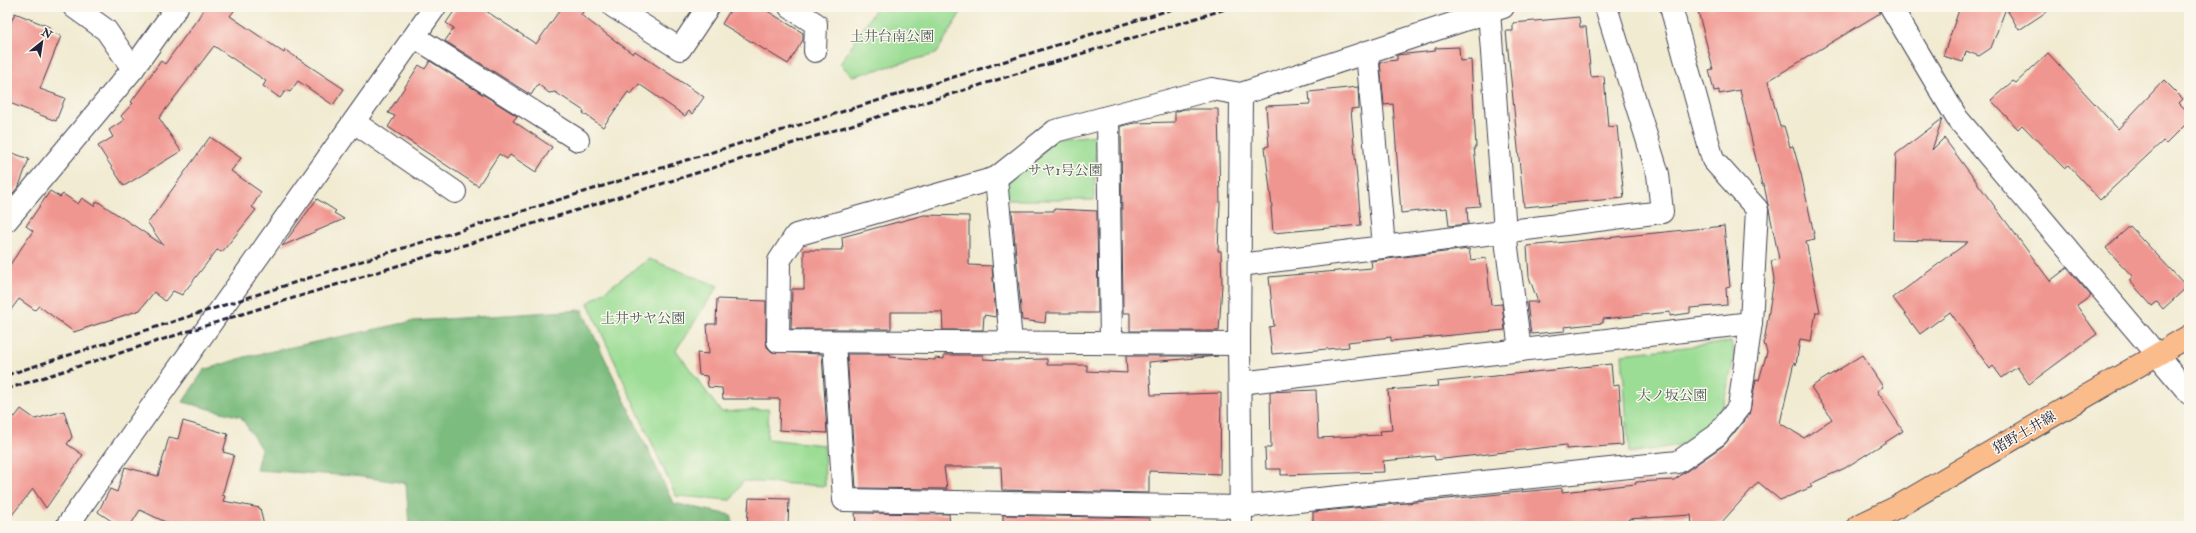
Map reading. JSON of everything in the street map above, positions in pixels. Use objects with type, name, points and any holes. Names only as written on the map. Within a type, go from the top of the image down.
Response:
[{"type":"main road","name":"猪野土井線","points":[[1858,526],[1897,507],[2189,336]]},
{"type":"street","points":[[74,7],[106,30],[133,69]]},
{"type":"street","points":[[7,220],[133,69],[177,7]]},
{"type":"street","points":[[67,526],[435,7]]},
{"type":"street","points":[[614,7],[680,49],[708,7]]},
{"type":"street","points":[[790,7],[816,24],[815,51]]},
{"type":"street","points":[[1240,265],[1662,212],[1658,174],[1606,7]]},
{"type":"street","points":[[834,342],[844,500],[1241,516],[1678,462],[1717,435],[1738,407],[1751,323],[1757,209],[1713,160],[1671,7]]},
{"type":"street","points":[[1891,7],[1957,118],[2156,356],[2189,393]]},
{"type":"street","points":[[1238,344],[778,341],[779,261],[796,235],[996,178],[1055,131],[1212,89],[1241,94],[1496,9],[1505,232],[1520,350]]},
{"type":"street","points":[[414,37],[578,140]]},
{"type":"street","points":[[1367,52],[1384,247]]},
{"type":"street","points":[[1241,94],[1238,344],[1240,383],[1241,516]]},
{"type":"street","points":[[1108,117],[1111,343]]},
{"type":"street","points":[[354,122],[455,192]]},
{"type":"street","points":[[996,178],[1011,342]]},
{"type":"street","points":[[1240,383],[1751,323]]},
{"type":"green space","name":"土井台南公園","points":[[877,7],[964,7],[936,54],[853,76],[840,64]]},
{"type":"green space","name":"サヤ1号公園","points":[[1096,135],[1094,200],[1006,200],[1005,183],[1056,139]]},
{"type":"green space","name":"土井サヤ公園","points":[[649,259],[718,286],[676,350],[721,412],[769,409],[767,439],[824,445],[825,486],[743,481],[731,500],[676,496],[588,303]]},
{"type":"green space","points":[[582,310],[673,503],[731,515],[734,526],[409,526],[406,483],[355,476],[256,470],[261,449],[241,417],[183,402],[204,370],[245,357],[414,321]]},
{"type":"green space","name":"大ノ坂公園","points":[[1731,342],[1735,356],[1723,405],[1703,431],[1680,445],[1629,453],[1622,354]]},
{"type":"building","points":[[206,7],[237,7],[230,16],[284,53],[285,50],[344,89],[333,105],[298,81],[290,92],[286,90],[280,98],[263,86],[266,81],[214,46],[159,118],[181,151],[124,186],[98,146],[113,137],[109,130],[124,120],[121,116],[133,103],[131,102],[161,61],[165,64]]},
{"type":"building","points":[[457,7],[480,7],[536,44],[562,7],[586,7],[581,15],[633,54],[635,51],[704,97],[692,114],[689,111],[685,116],[639,84],[631,94],[628,92],[603,127],[583,113],[584,111],[555,92],[549,93],[538,84],[531,95],[445,41],[454,28],[446,23]]},
{"type":"building","points":[[732,7],[761,7],[803,33],[803,40],[788,64],[722,24]]},
{"type":"building","points":[[1697,7],[1879,7],[1880,13],[1768,81],[1780,127],[1784,126],[1790,147],[1793,146],[1801,174],[1815,239],[1806,241],[1820,312],[1816,312],[1811,341],[1800,339],[1796,365],[1794,362],[1780,423],[1804,438],[1832,419],[1811,387],[1862,355],[1883,387],[1877,391],[1903,431],[1845,468],[1810,484],[1812,487],[1780,500],[1758,482],[1721,523],[1692,526],[1691,515],[1629,519],[1630,522],[1595,526],[1313,526],[1313,512],[1562,488],[1562,492],[1636,484],[1636,482],[1674,480],[1724,445],[1749,415],[1756,379],[1759,380],[1767,352],[1764,343],[1774,279],[1771,261],[1779,259],[1764,185],[1762,185],[1740,90],[1719,94],[1719,90],[1714,91],[1709,70],[1713,69]]},
{"type":"building","points":[[1960,7],[2054,7],[2019,30],[2006,8],[1991,48],[1979,56],[1966,51],[1963,62],[1943,56]]},
{"type":"building","points":[[15,13],[52,28],[50,31],[61,36],[40,89],[65,98],[56,121],[7,102],[7,31]]},
{"type":"building","points":[[1579,17],[1580,27],[1586,27],[1591,77],[1604,76],[1608,127],[1617,126],[1624,198],[1524,207],[1506,31],[1513,31],[1513,23]]},
{"type":"building","points":[[1459,47],[1460,61],[1471,60],[1476,147],[1474,147],[1480,206],[1467,207],[1468,224],[1449,226],[1447,208],[1401,213],[1393,104],[1384,105],[1380,62],[1397,60],[1397,55],[1435,51],[1435,48]]},
{"type":"building","points":[[2048,53],[2118,129],[2164,80],[2183,99],[2179,103],[2189,113],[2189,121],[2166,144],[2163,141],[2100,200],[2068,165],[2064,168],[2022,125],[2018,129],[1991,100],[2013,81],[2016,83]]},
{"type":"building","points":[[430,61],[517,116],[513,121],[552,147],[536,172],[510,155],[507,159],[499,154],[478,186],[388,127],[395,116],[388,113],[419,65],[425,69]]},
{"type":"building","points":[[1358,87],[1359,108],[1351,109],[1361,225],[1273,233],[1272,207],[1265,147],[1269,146],[1266,106],[1310,104],[1309,92]]},
{"type":"building","points":[[1184,109],[1218,109],[1220,203],[1218,251],[1221,251],[1222,285],[1219,331],[1130,331],[1130,313],[1123,313],[1121,126],[1135,123],[1175,122],[1175,112]]},
{"type":"building","points":[[1942,119],[1932,150],[1944,138],[2050,281],[2067,268],[2091,296],[2077,306],[2097,334],[2029,384],[2017,367],[2002,378],[1993,366],[1990,369],[1950,312],[1920,334],[1893,298],[1968,242],[1893,240],[1896,154]]},
{"type":"building","points":[[210,137],[241,158],[231,171],[261,192],[252,207],[256,210],[222,252],[217,250],[182,295],[173,291],[165,301],[154,292],[140,310],[74,332],[39,306],[35,310],[19,299],[7,315],[7,269],[33,231],[26,226],[50,191],[60,197],[63,194],[78,204],[82,198],[94,206],[97,201],[163,245],[148,223]]},
{"type":"building","points":[[7,151],[29,159],[19,186],[7,200]]},
{"type":"building","points":[[317,199],[336,211],[334,213],[344,219],[282,246]]},
{"type":"building","points":[[1054,209],[1097,211],[1098,313],[1046,313],[1045,323],[1022,320],[1012,211],[1054,211]]},
{"type":"building","points":[[924,215],[969,216],[969,265],[992,266],[996,317],[984,315],[983,330],[943,330],[942,312],[891,312],[891,329],[791,329],[792,289],[804,289],[804,250],[843,250],[842,237]]},
{"type":"building","points":[[1724,226],[1730,287],[1726,288],[1727,305],[1690,308],[1690,313],[1670,316],[1670,312],[1603,319],[1603,323],[1564,327],[1565,331],[1531,334],[1527,302],[1538,302],[1529,277],[1527,246]]},
{"type":"building","points":[[2130,226],[2187,287],[2163,309],[2157,302],[2152,306],[2129,280],[2133,277],[2106,248]]},
{"type":"building","points":[[1469,249],[1471,260],[1486,258],[1491,305],[1502,304],[1505,330],[1391,341],[1391,337],[1348,342],[1349,347],[1272,354],[1269,327],[1274,326],[1269,277],[1372,268],[1371,261]]},
{"type":"building","points":[[717,299],[766,301],[766,341],[767,347],[772,352],[822,354],[827,433],[779,430],[780,399],[723,399],[722,388],[708,387],[707,376],[699,375],[697,353],[709,354],[707,324],[716,324]]},
{"type":"building","points":[[847,354],[890,354],[890,357],[935,360],[935,358],[944,359],[944,355],[983,355],[983,359],[1005,360],[1047,359],[1047,365],[1087,365],[1087,371],[1127,373],[1126,356],[1218,356],[1149,362],[1151,395],[1221,393],[1220,474],[1149,471],[1149,493],[1002,490],[1001,467],[944,467],[947,489],[856,488]]},
{"type":"building","points":[[1611,364],[1613,386],[1619,385],[1623,445],[1566,449],[1566,445],[1435,460],[1434,456],[1383,461],[1384,472],[1281,475],[1281,469],[1266,469],[1265,448],[1271,448],[1270,392],[1316,390],[1318,438],[1381,435],[1380,431],[1392,430],[1388,390],[1438,386],[1437,382]]},
{"type":"building","points":[[21,409],[35,419],[64,411],[72,437],[67,444],[83,455],[46,508],[33,489],[7,521],[7,411],[15,417]]},
{"type":"building","points":[[183,421],[228,434],[223,452],[234,455],[222,495],[225,496],[223,501],[260,508],[264,526],[174,526],[140,510],[130,526],[119,526],[98,512],[110,489],[117,492],[125,467],[158,476],[169,437],[178,439]]},
{"type":"building","points":[[749,498],[789,499],[788,526],[747,526]]},
{"type":"building","points":[[855,513],[949,514],[950,526],[856,526]]},
{"type":"building","points":[[1003,515],[1150,518],[1150,526],[1003,526]]},
{"type":"railway","points":[[7,375],[349,265],[1179,7]]},
{"type":"railway","points":[[7,389],[258,309],[1232,7]]}]
